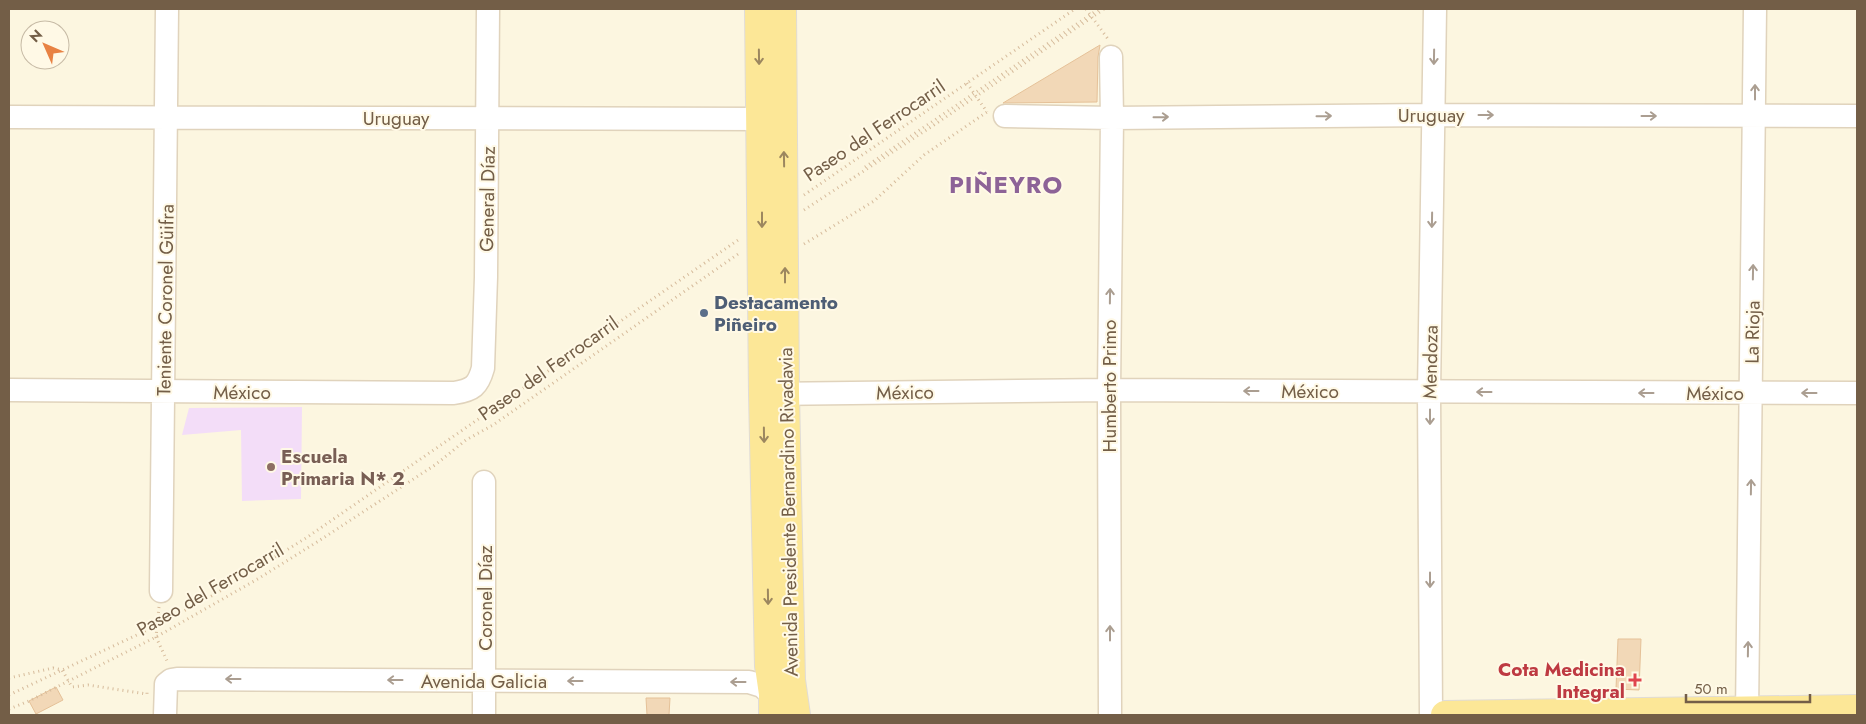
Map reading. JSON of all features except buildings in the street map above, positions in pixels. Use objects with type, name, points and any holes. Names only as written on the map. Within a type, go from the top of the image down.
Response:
[{"type":"main road","name":"Avenida Presidente Bernardino Rivadavia","points":[[758,9],[772,119],[780,224],[774,394],[769,666],[773,705]]},
{"type":"main road","name":"Avenida Presidente Bernardino Rivadavia","points":[[772,119],[782,9]]},
{"type":"main road","name":"Avenida Presidente Bernardino Rivadavia","points":[[774,394],[791,680],[796,715]]},
{"type":"main road","points":[[1445,715],[1747,713],[1857,710]]},
{"type":"street","name":"Teniente Coronel Güifra","points":[[161,591],[167,9]]},
{"type":"street","name":"General Díaz","points":[[474,386],[480,380],[484,368],[488,9]]},
{"type":"street","name":"Mendoza","points":[[1431,715],[1429,392],[1435,9]]},
{"type":"street","name":"La Rioja","points":[[1747,713],[1755,9]]},
{"type":"street","name":"Humberto Primo","points":[[1110,715],[1108,390],[1112,118],[1111,57]]},
{"type":"street","name":"Uruguay","points":[[996,114],[1112,118],[1433,115],[1857,116]]},
{"type":"street","name":"Uruguay","points":[[9,117],[772,119]]},
{"type":"street","name":"México","points":[[9,390],[454,393],[466,391],[474,386]]},
{"type":"street","name":"México","points":[[774,394],[1108,390],[1857,393]]},
{"type":"street","name":"Coronel Díaz","points":[[484,482],[484,715]]},
{"type":"street","name":"Avenida Galicia","points":[[161,675],[171,680],[749,682],[762,686],[773,705],[791,715]]},
{"type":"street","points":[[161,675],[165,715]]},
{"type":"path","name":"Paseo del Ferrocarril","points":[[9,709],[156,637],[256,580],[427,470],[466,440],[493,425],[780,224],[967,83],[1075,9]]},
{"type":"path","points":[[1086,9],[1108,37],[1111,57]]},
{"type":"path","points":[[780,224],[1099,9]]},
{"type":"path","points":[[9,695],[156,626],[217,593],[306,538],[976,96],[1104,9]]},
{"type":"path","points":[[780,224],[805,244],[874,200],[924,155],[996,114],[976,96],[967,83]]},
{"type":"path","points":[[9,678],[53,668],[62,670],[72,687],[88,684],[147,694],[161,675],[156,626],[161,591]]},
{"type":"shaded area","name":"Escuela Primaria N* 2","points":[[302,407],[301,499],[242,501],[241,430],[182,435],[189,408]]},
{"type":"place","name":"Destacamento Piñeiro","points":[[704,313]]},
{"type":"place","name":"Escuela Primaria N* 2","points":[[271,467]]},
{"type":"place","name":"Cota Medicina Integral","points":[[1635,680]]},
{"type":"district","name":"PIÑEYRO","points":[[1006,185]]}]
